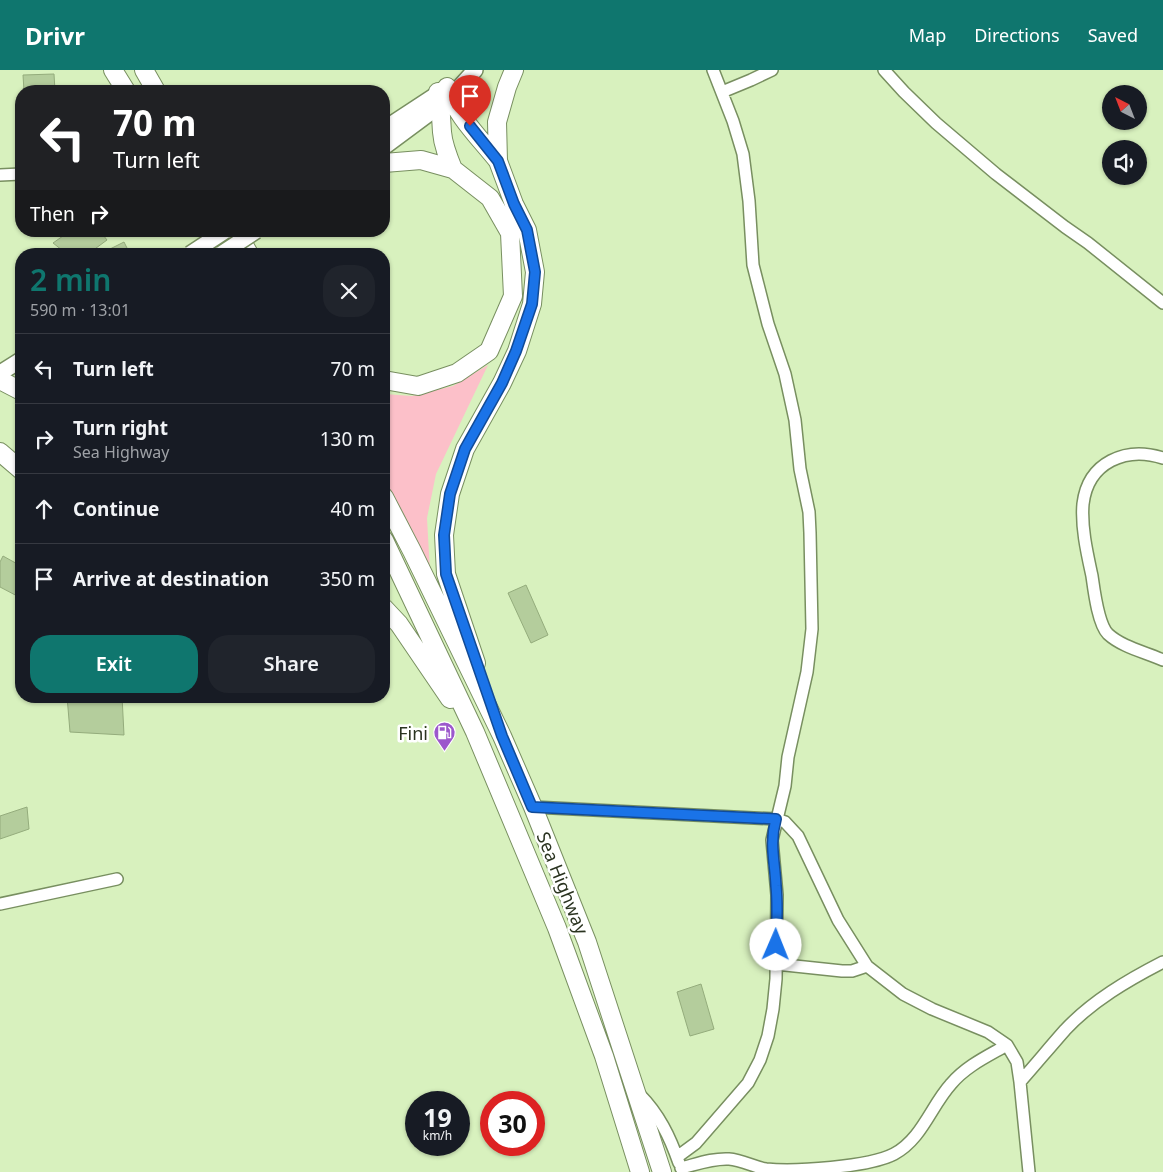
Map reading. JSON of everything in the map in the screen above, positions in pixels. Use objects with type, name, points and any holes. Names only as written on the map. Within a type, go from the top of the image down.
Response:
[{"type":"highway","points":[[114,70],[123,85]]},
{"type":"highway","points":[[144,70],[153,85]]},
{"type":"highway","points":[[498,161],[498,122],[507,87],[514,70]]},
{"type":"highway","points":[[444,96],[498,161],[514,204],[527,230],[535,272],[532,304],[516,351],[506,375],[465,449],[450,494],[444,535],[446,574],[502,736]]},
{"type":"highway","points":[[444,96],[442,133],[444,146],[453,169]]},
{"type":"highway","points":[[390,163],[421,160],[453,169],[490,198],[510,233],[513,296],[489,351],[457,373],[418,386],[390,381]]},
{"type":"highway","points":[[211,237],[218,248]]},
{"type":"highway","points":[[239,237],[246,248]]},
{"type":"highway","points":[[2,452],[15,464]]},
{"type":"highway","name":"Sea Highway","points":[[390,509],[502,736],[532,807],[587,942],[662,1172]]},
{"type":"highway","name":"Sea Highway","points":[[390,553],[474,732],[556,928],[604,1056],[640,1172]]},
{"type":"highway","points":[[390,614],[399,624],[474,732]]},
{"type":"main road","points":[[390,142],[473,72]]},
{"type":"main road","points":[[390,125],[444,96]]},
{"type":"main road","points":[[199,248],[216,237]]},
{"type":"main road","points":[[230,248],[247,237]]},
{"type":"main road","points":[[8,383],[15,371]]},
{"type":"street","points":[[680,1166],[692,1146],[740,1093],[755,1072],[768,1036],[775,994],[776,964],[777,895],[772,850],[773,829],[785,786],[788,757],[806,680],[812,614],[809,512],[800,469],[795,420],[791,399],[753,264],[749,200],[743,154],[713,70]]},
{"type":"street","points":[[722,92],[772,70]]},
{"type":"street","points":[[884,70],[936,123],[996,174],[1088,243],[1163,303]]},
{"type":"street","points":[[0,176],[15,175]]},
{"type":"street","points":[[1163,458],[1128,455],[1109,460],[1098,470],[1089,484],[1083,504],[1083,518],[1093,583],[1104,628],[1118,642],[1163,660]]},
{"type":"street","points":[[532,807],[776,819],[785,822],[798,836],[838,920],[867,966],[903,994],[932,1009],[988,1032],[1008,1045],[1017,1062],[1029,1172]]},
{"type":"street","points":[[0,904],[117,879]]},
{"type":"street","points":[[1020,1082],[1066,1029],[1082,1015],[1118,987],[1163,962]]},
{"type":"street","points":[[776,964],[842,971],[852,971],[867,966]]},
{"type":"street","points":[[680,1166],[711,1160],[731,1159],[756,1167],[781,1171],[831,1168],[884,1158],[894,1154],[910,1142],[919,1132],[951,1083],[962,1072],[1008,1045]]},
{"type":"street","points":[[636,1091],[660,1119],[671,1140],[680,1166]]},
{"type":"shaded area","points":[[488,365],[436,474],[427,518],[430,572],[390,493],[390,394],[412,396],[453,386]]},
{"type":"building","points":[[54,74],[55,85],[24,85],[23,75]]},
{"type":"building","points":[[62,237],[105,237],[107,240],[96,248],[59,248],[53,243]]},
{"type":"building","points":[[124,242],[127,248],[112,248]]},
{"type":"building","points":[[3,556],[15,563],[15,595],[0,587],[0,562]]},
{"type":"building","points":[[526,585],[548,635],[531,643],[508,593]]},
{"type":"building","points":[[68,703],[122,703],[124,735],[70,732]]},
{"type":"building","points":[[27,807],[29,829],[0,839],[0,816]]},
{"type":"building","points":[[701,984],[714,1029],[690,1036],[677,992]]},
{"type":"place","name":"Fini","points":[[444,752]]},
{"type":"route","points":[[470,126],[498,161],[514,204],[527,230],[535,272],[532,304],[516,351],[502,383],[465,449],[450,494],[444,535],[446,574],[502,736],[532,807],[776,819],[773,829],[772,850],[777,895],[776,945]]}]
